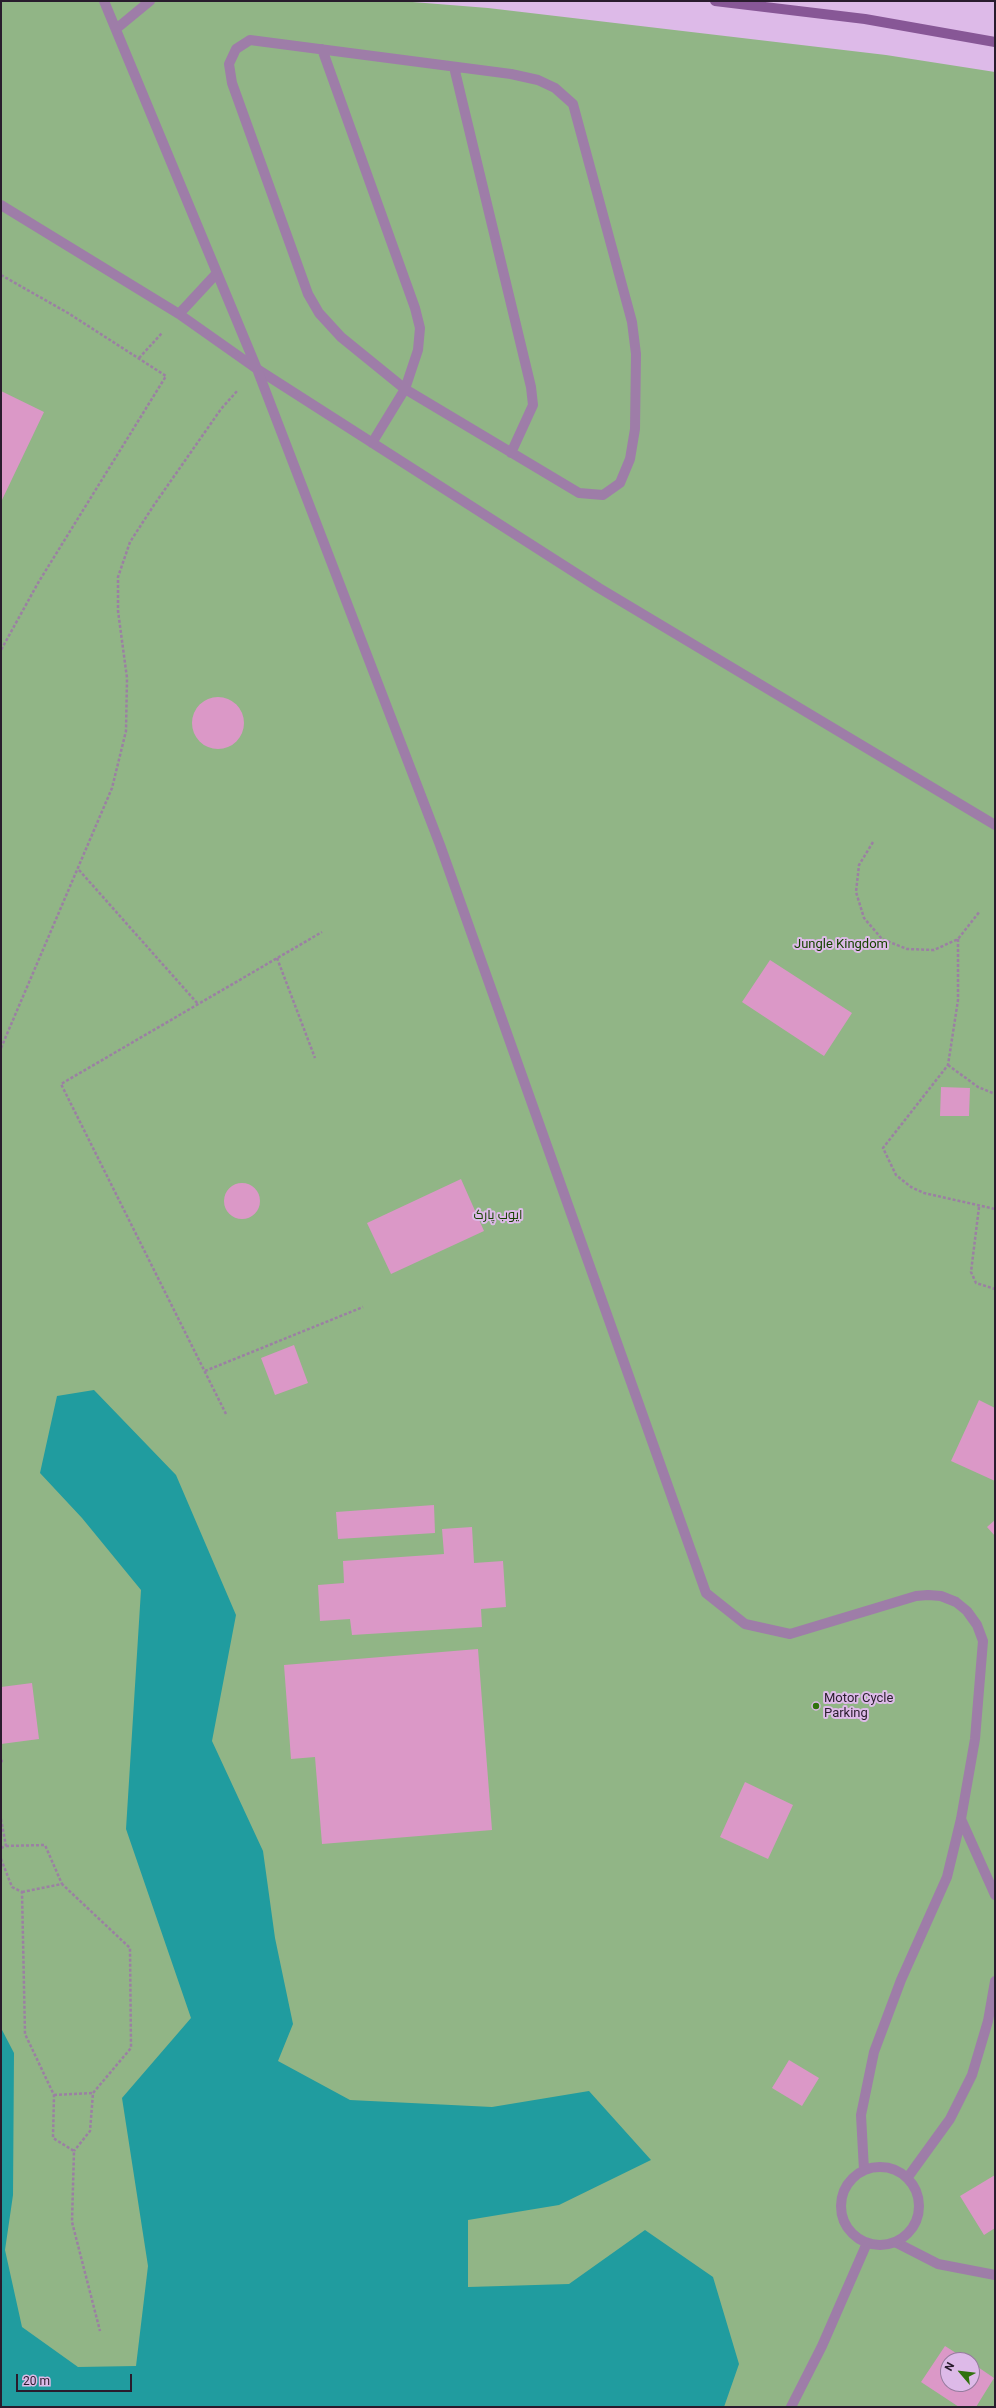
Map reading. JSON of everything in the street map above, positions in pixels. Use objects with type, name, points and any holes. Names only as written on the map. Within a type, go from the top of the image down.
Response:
[{"type":"main road","points":[[715,1],[865,19],[995,42]]},
{"type":"street","points":[[104,1],[257,369],[440,845],[706,1593],[745,1624],[790,1634],[916,1596],[941,1596],[956,1602],[967,1611],[977,1625],[983,1641],[975,1739],[961,1819],[948,1877],[901,1980],[874,2052],[861,2115],[864,2170]]},
{"type":"street","points":[[116,29],[150,1]]},
{"type":"street","points":[[250,40],[454,67],[511,74],[538,80],[555,88],[573,104],[632,322],[636,354],[635,429],[630,459],[620,483],[603,496],[579,493],[405,389],[341,337],[319,313],[312,300],[232,84],[229,64],[236,49],[250,40]]},
{"type":"street","points":[[322,49],[415,308],[420,328],[418,350],[405,389],[372,443]]},
{"type":"street","points":[[454,67],[531,387],[533,405],[511,453]]},
{"type":"street","points":[[1,205],[179,314],[257,369],[599,588],[995,825]]},
{"type":"street","points":[[179,314],[217,273]]},
{"type":"street","points":[[961,1819],[995,1895]]},
{"type":"street","points":[[908,2177],[950,2119],[972,2076],[988,2021],[995,1981]]},
{"type":"street","points":[[879,2167],[894,2169],[908,2177],[916,2190],[920,2205],[917,2220],[909,2233],[897,2242],[882,2246],[866,2243],[853,2235],[844,2222],[841,2208],[844,2192],[852,2179],[864,2170],[879,2167]]},
{"type":"street","points":[[897,2242],[938,2264],[995,2275]]},
{"type":"street","points":[[791,2407],[822,2346],[866,2243]]},
{"type":"path","points":[[1,274],[68,313],[166,376],[38,583],[1,650]]},
{"type":"path","points":[[139,358],[179,314]]},
{"type":"path","points":[[1,1048],[79,870],[112,788],[126,731],[127,678],[118,611],[118,577],[130,542],[221,409],[257,369]]},
{"type":"path","points":[[873,842],[859,865],[856,892],[864,918],[882,939],[907,950],[934,950],[958,939],[980,911]]},
{"type":"path","points":[[79,870],[198,1004]]},
{"type":"path","points":[[226,1414],[62,1084],[322,932]]},
{"type":"path","points":[[958,939],[958,1000],[948,1065],[882,1148],[896,1175],[912,1187],[924,1193],[979,1207],[995,1209]]},
{"type":"path","points":[[277,958],[315,1058]]},
{"type":"path","points":[[948,1065],[978,1087],[995,1094]]},
{"type":"path","points":[[979,1207],[971,1272],[976,1283],[995,1289]]},
{"type":"path","points":[[205,1371],[363,1307]]},
{"type":"path","points":[[1,1819],[6,1846]]},
{"type":"path","points":[[1,1848],[6,1846],[45,1845],[62,1884],[130,1948],[131,2048],[93,2093],[90,2131],[74,2151],[72,2222],[100,2331]]},
{"type":"path","points":[[1,1859],[12,1887],[22,1892],[62,1884]]},
{"type":"path","points":[[22,1892],[25,2034],[54,2095],[53,2138],[74,2151]]},
{"type":"path","points":[[54,2095],[93,2093]]},
{"type":"green space","name":"ایوب پارک","points":[[1,1],[400,1],[488,8],[886,55],[995,72],[995,2407],[1,2407]]},
{"type":"shaded area","points":[[94,1390],[176,1475],[236,1615],[212,1741],[263,1851],[275,1938],[293,2024],[278,2061],[350,2100],[492,2107],[589,2091],[651,2160],[559,2205],[468,2220],[468,2287],[569,2284],[645,2230],[713,2277],[739,2364],[724,2407],[1,2407],[1,2028],[14,2053],[13,2195],[5,2250],[22,2327],[78,2367],[136,2366],[148,2266],[122,2098],[191,2018],[126,1829],[141,1590],[82,1518],[40,1473],[57,1396]]},
{"type":"building","points":[[1,391],[44,412],[1,502]]},
{"type":"building","points":[[218,697],[228,699],[236,705],[242,713],[244,723],[242,733],[236,741],[228,747],[218,749],[208,747],[200,741],[194,733],[192,723],[194,713],[200,705],[208,699]]},
{"type":"building","points":[[770,960],[852,1013],[824,1056],[742,1002]]},
{"type":"building","points":[[941,1087],[970,1088],[969,1116],[940,1116]]},
{"type":"building","points":[[461,1179],[484,1231],[391,1274],[367,1223]]},
{"type":"building","points":[[246,1183],[255,1188],[259,1194],[259,1208],[255,1214],[246,1219],[238,1219],[229,1214],[225,1208],[224,1197],[229,1188],[235,1184]]},
{"type":"building","points":[[294,1345],[308,1383],[275,1395],[261,1358]]},
{"type":"building","points":[[979,1400],[995,1408],[995,1481],[951,1461]]},
{"type":"building","points":[[434,1505],[435,1533],[338,1539],[336,1512]]},
{"type":"building","points":[[995,1520],[995,1536],[987,1527]]},
{"type":"building","points":[[472,1527],[474,1563],[503,1561],[506,1607],[481,1609],[482,1627],[352,1635],[350,1619],[320,1621],[318,1585],[344,1583],[343,1561],[444,1554],[442,1529]]},
{"type":"building","points":[[478,1649],[492,1830],[322,1844],[315,1757],[291,1759],[284,1665]]},
{"type":"building","points":[[32,1683],[39,1739],[1,1744],[1,1687]]},
{"type":"building","points":[[745,1782],[793,1805],[768,1859],[720,1837]]},
{"type":"building","points":[[789,2060],[819,2078],[802,2106],[772,2088]]},
{"type":"building","points":[[995,2175],[995,2228],[984,2235],[960,2196]]},
{"type":"building","points":[[945,2346],[954,2352],[941,2352]]},
{"type":"building","points":[[940,2354],[940,2392],[980,2392],[980,2368],[994,2378],[976,2407],[959,2407],[921,2382]]},
{"type":"place","name":"Motor Cycle Parking","points":[[816,1706]]},
{"type":"park label","name":"Jungle Kingdom","points":[[841,945]]}]
